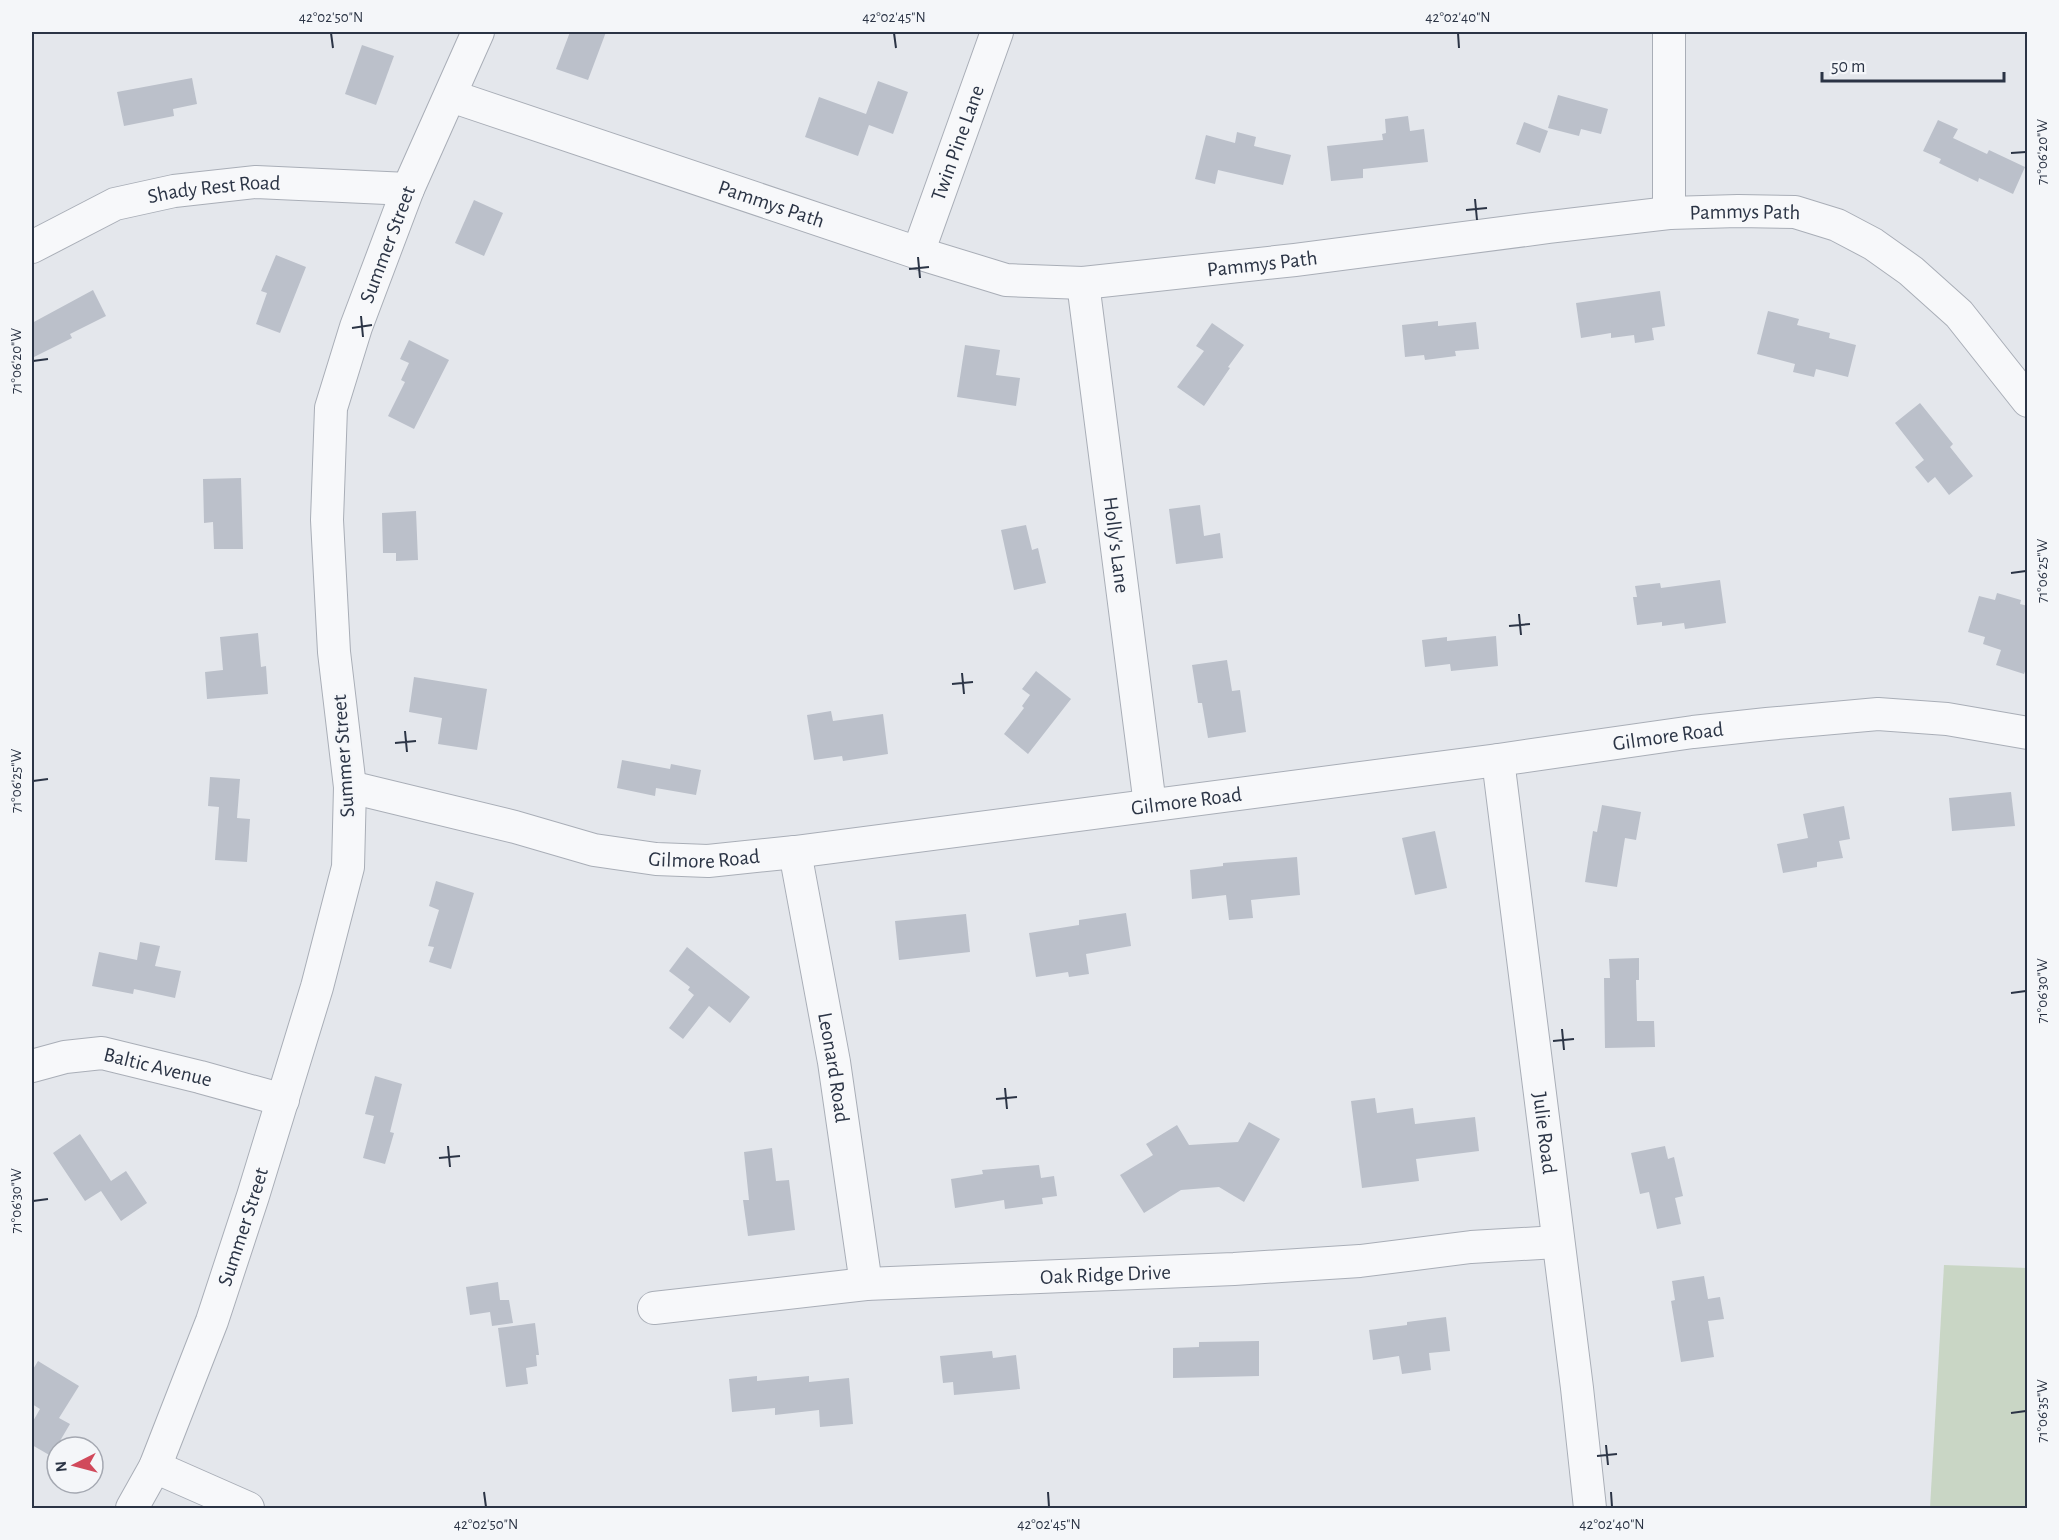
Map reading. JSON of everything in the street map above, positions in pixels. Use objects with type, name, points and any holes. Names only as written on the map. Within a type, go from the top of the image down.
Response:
[{"type":"street","name":"Summer Street","points":[[132,1509],[155,1467],[212,1321],[317,987],[348,867],[350,787],[334,652],[327,520],[331,408],[356,327],[408,189],[478,32]]},
{"type":"street","name":"Twin Pine Lane","points":[[918,253],[997,32]]},
{"type":"street","points":[[1669,32],[1669,213]]},
{"type":"street","name":"Pammys Path","points":[[451,96],[918,253],[1006,280],[1083,283],[1295,260],[1669,213],[1795,212],[1837,225],[1873,244],[1911,271],[1959,314],[2028,401]]},
{"type":"street","name":"Shady Rest Road","points":[[32,247],[115,204],[174,191],[256,182],[408,189]]},
{"type":"street","name":"Holly's Lane","points":[[1083,283],[1150,805]]},
{"type":"street","name":"Gilmore Road","points":[[350,787],[515,827],[594,850],[656,859],[708,861],[795,852],[1498,760],[1693,732],[1878,714],[1947,719],[2028,733]]},
{"type":"street","name":"Julie Road","points":[[1498,760],[1577,1388],[1590,1509]]},
{"type":"street","name":"Leonard Road","points":[[795,852],[834,1062],[866,1284]]},
{"type":"street","name":"Baltic Avenue","points":[[32,1066],[64,1057],[102,1053],[283,1100]]},
{"type":"street","name":"Oak Ridge Drive","points":[[654,1308],[866,1284],[1234,1269],[1360,1261],[1471,1247],[1557,1242]]},
{"type":"street","points":[[155,1467],[248,1509]]},
{"type":"green space","points":[[1944,1265],[2027,1268],[2027,1508],[1930,1508]]},
{"type":"building","points":[[570,32],[606,32],[588,80],[556,69]]},
{"type":"building","points":[[362,45],[394,56],[376,105],[345,94]]},
{"type":"building","points":[[192,78],[197,104],[173,109],[174,116],[124,126],[117,92]]},
{"type":"building","points":[[878,81],[908,92],[893,134],[869,125],[858,156],[805,137],[819,97],[866,114]]},
{"type":"building","points":[[1558,95],[1608,109],[1601,134],[1581,129],[1579,136],[1548,128]]},
{"type":"building","points":[[1408,116],[1410,131],[1424,129],[1428,162],[1363,169],[1363,178],[1331,181],[1327,146],[1383,140],[1382,134],[1386,133],[1385,119]]},
{"type":"building","points":[[1938,120],[1958,129],[1953,138],[1987,154],[1989,150],[2025,167],[2013,194],[1979,178],[1978,182],[1939,163],[1941,159],[1923,151]]},
{"type":"building","points":[[1524,122],[1548,131],[1540,153],[1516,144]]},
{"type":"building","points":[[1237,132],[1256,137],[1254,146],[1291,155],[1283,185],[1218,170],[1215,184],[1195,179],[1206,135],[1235,143]]},
{"type":"building","points":[[474,200],[503,213],[484,256],[455,243]]},
{"type":"building","points":[[276,255],[306,267],[280,333],[256,324],[267,293],[261,291]]},
{"type":"building","points":[[93,290],[106,316],[70,334],[72,338],[32,358],[32,323]]},
{"type":"building","points":[[1660,291],[1665,326],[1652,328],[1654,340],[1635,343],[1634,335],[1611,338],[1611,333],[1581,338],[1576,303]]},
{"type":"building","points":[[1768,311],[1799,319],[1797,325],[1830,333],[1829,338],[1856,345],[1848,377],[1816,369],[1814,377],[1793,372],[1795,364],[1757,354]]},
{"type":"building","points":[[1438,321],[1438,326],[1476,322],[1479,349],[1455,351],[1456,356],[1425,360],[1424,355],[1405,357],[1402,325]]},
{"type":"building","points":[[1212,323],[1244,345],[1204,406],[1177,387],[1204,351],[1196,346]]},
{"type":"building","points":[[409,340],[449,360],[414,429],[388,416],[405,382],[401,380],[409,363],[400,359]]},
{"type":"building","points":[[965,345],[1000,350],[996,375],[1020,378],[1016,406],[957,397]]},
{"type":"building","points":[[1920,403],[1953,444],[1950,447],[1973,476],[1949,495],[1935,477],[1928,483],[1915,467],[1924,460],[1895,423]]},
{"type":"building","points":[[241,478],[243,549],[214,549],[213,522],[204,523],[203,479]]},
{"type":"building","points":[[1200,505],[1204,536],[1220,533],[1223,558],[1176,564],[1169,509]]},
{"type":"building","points":[[416,511],[418,560],[396,561],[396,553],[383,553],[382,513]]},
{"type":"building","points":[[1026,525],[1032,550],[1038,548],[1046,583],[1014,590],[1001,530]]},
{"type":"building","points":[[1720,580],[1726,623],[1685,629],[1684,623],[1662,626],[1662,622],[1637,625],[1633,597],[1637,597],[1635,586],[1660,583],[1661,588]]},
{"type":"building","points":[[1997,593],[2021,600],[2020,604],[2028,606],[2028,664],[2024,674],[1996,665],[2001,650],[1983,644],[1985,637],[1968,632],[1979,596],[1995,600]]},
{"type":"building","points":[[258,633],[261,667],[266,666],[268,694],[207,699],[205,672],[223,670],[220,637]]},
{"type":"building","points":[[1496,636],[1498,666],[1451,671],[1450,664],[1425,667],[1422,640],[1447,637],[1447,641]]},
{"type":"building","points":[[1227,660],[1232,691],[1240,690],[1246,732],[1208,738],[1202,703],[1198,703],[1192,665]]},
{"type":"building","points":[[1036,671],[1071,699],[1028,754],[1004,734],[1024,708],[1022,706],[1030,695],[1022,689]]},
{"type":"building","points":[[414,677],[487,689],[477,750],[438,744],[442,718],[409,712]]},
{"type":"building","points":[[831,711],[833,721],[883,714],[888,754],[843,761],[842,756],[814,760],[807,715]]},
{"type":"building","points":[[622,760],[670,769],[671,764],[701,770],[696,795],[656,788],[655,796],[617,788]]},
{"type":"building","points":[[210,777],[240,779],[237,818],[250,819],[247,862],[215,860],[219,807],[208,806]]},
{"type":"building","points":[[2011,792],[2015,826],[1952,831],[1949,798]]},
{"type":"building","points":[[1602,805],[1641,812],[1636,840],[1625,838],[1617,887],[1585,882],[1593,831],[1597,832]]},
{"type":"building","points":[[1844,806],[1850,839],[1839,841],[1843,858],[1817,862],[1817,867],[1783,873],[1777,844],[1808,838],[1803,814]]},
{"type":"building","points":[[1435,831],[1447,888],[1415,895],[1402,838]]},
{"type":"building","points":[[1297,857],[1300,895],[1251,900],[1253,918],[1229,920],[1226,895],[1192,899],[1190,870],[1223,866],[1223,863]]},
{"type":"building","points":[[436,881],[474,893],[451,969],[429,962],[434,947],[428,946],[439,910],[429,906]]},
{"type":"building","points":[[1126,913],[1131,946],[1086,954],[1089,974],[1069,977],[1068,972],[1036,977],[1029,933],[1079,925],[1079,920]]},
{"type":"building","points":[[966,914],[970,952],[899,960],[895,921]]},
{"type":"building","points":[[140,942],[160,946],[155,966],[181,971],[175,998],[134,989],[133,994],[92,986],[99,952],[137,960]]},
{"type":"building","points":[[687,947],[750,997],[730,1023],[709,1006],[683,1039],[669,1028],[694,995],[688,990],[690,987],[669,971]]},
{"type":"building","points":[[1639,958],[1639,980],[1636,980],[1637,1021],[1654,1021],[1655,1047],[1605,1048],[1604,978],[1610,978],[1609,959]]},
{"type":"building","points":[[375,1076],[402,1084],[390,1132],[394,1133],[385,1164],[363,1158],[374,1116],[365,1114]]},
{"type":"building","points":[[1375,1098],[1377,1113],[1413,1108],[1415,1124],[1475,1117],[1479,1151],[1416,1159],[1419,1181],[1362,1188],[1351,1101]]},
{"type":"building","points":[[1249,1122],[1280,1139],[1244,1202],[1219,1187],[1181,1190],[1144,1213],[1120,1175],[1153,1155],[1146,1144],[1177,1125],[1189,1145],[1238,1142]]},
{"type":"building","points":[[80,1134],[111,1181],[126,1171],[147,1203],[121,1221],[101,1191],[85,1201],[53,1153]]},
{"type":"building","points":[[1665,1146],[1668,1159],[1674,1157],[1683,1196],[1675,1198],[1681,1224],[1657,1229],[1649,1192],[1640,1194],[1631,1153]]},
{"type":"building","points":[[772,1148],[776,1181],[789,1180],[795,1230],[748,1236],[743,1200],[749,1200],[744,1152]]},
{"type":"building","points":[[1039,1165],[1041,1178],[1054,1176],[1057,1196],[1042,1198],[1043,1204],[1005,1209],[1004,1200],[955,1208],[951,1179],[983,1174],[982,1170]]},
{"type":"building","points":[[1704,1276],[1708,1299],[1720,1297],[1724,1319],[1708,1321],[1714,1357],[1681,1362],[1671,1301],[1675,1300],[1672,1281]]},
{"type":"building","points":[[498,1282],[500,1300],[509,1300],[513,1323],[492,1326],[490,1312],[470,1315],[466,1287]]},
{"type":"building","points":[[1446,1317],[1450,1351],[1429,1353],[1431,1370],[1402,1374],[1399,1356],[1373,1360],[1369,1330]]},
{"type":"building","points":[[535,1323],[539,1355],[536,1355],[537,1366],[526,1368],[528,1384],[506,1387],[498,1328]]},
{"type":"building","points":[[1259,1341],[1259,1376],[1173,1378],[1173,1348],[1199,1347],[1199,1342]]},
{"type":"building","points":[[992,1351],[993,1358],[1016,1355],[1020,1389],[954,1395],[953,1382],[943,1383],[940,1356]]},
{"type":"building","points":[[38,1361],[79,1386],[59,1418],[70,1424],[63,1435],[45,1435],[45,1453],[32,1445],[32,1423],[40,1409],[32,1404],[32,1371]]},
{"type":"building","points":[[757,1376],[757,1381],[809,1376],[809,1382],[849,1378],[853,1424],[820,1427],[819,1410],[775,1415],[775,1408],[732,1412],[729,1379]]}]
